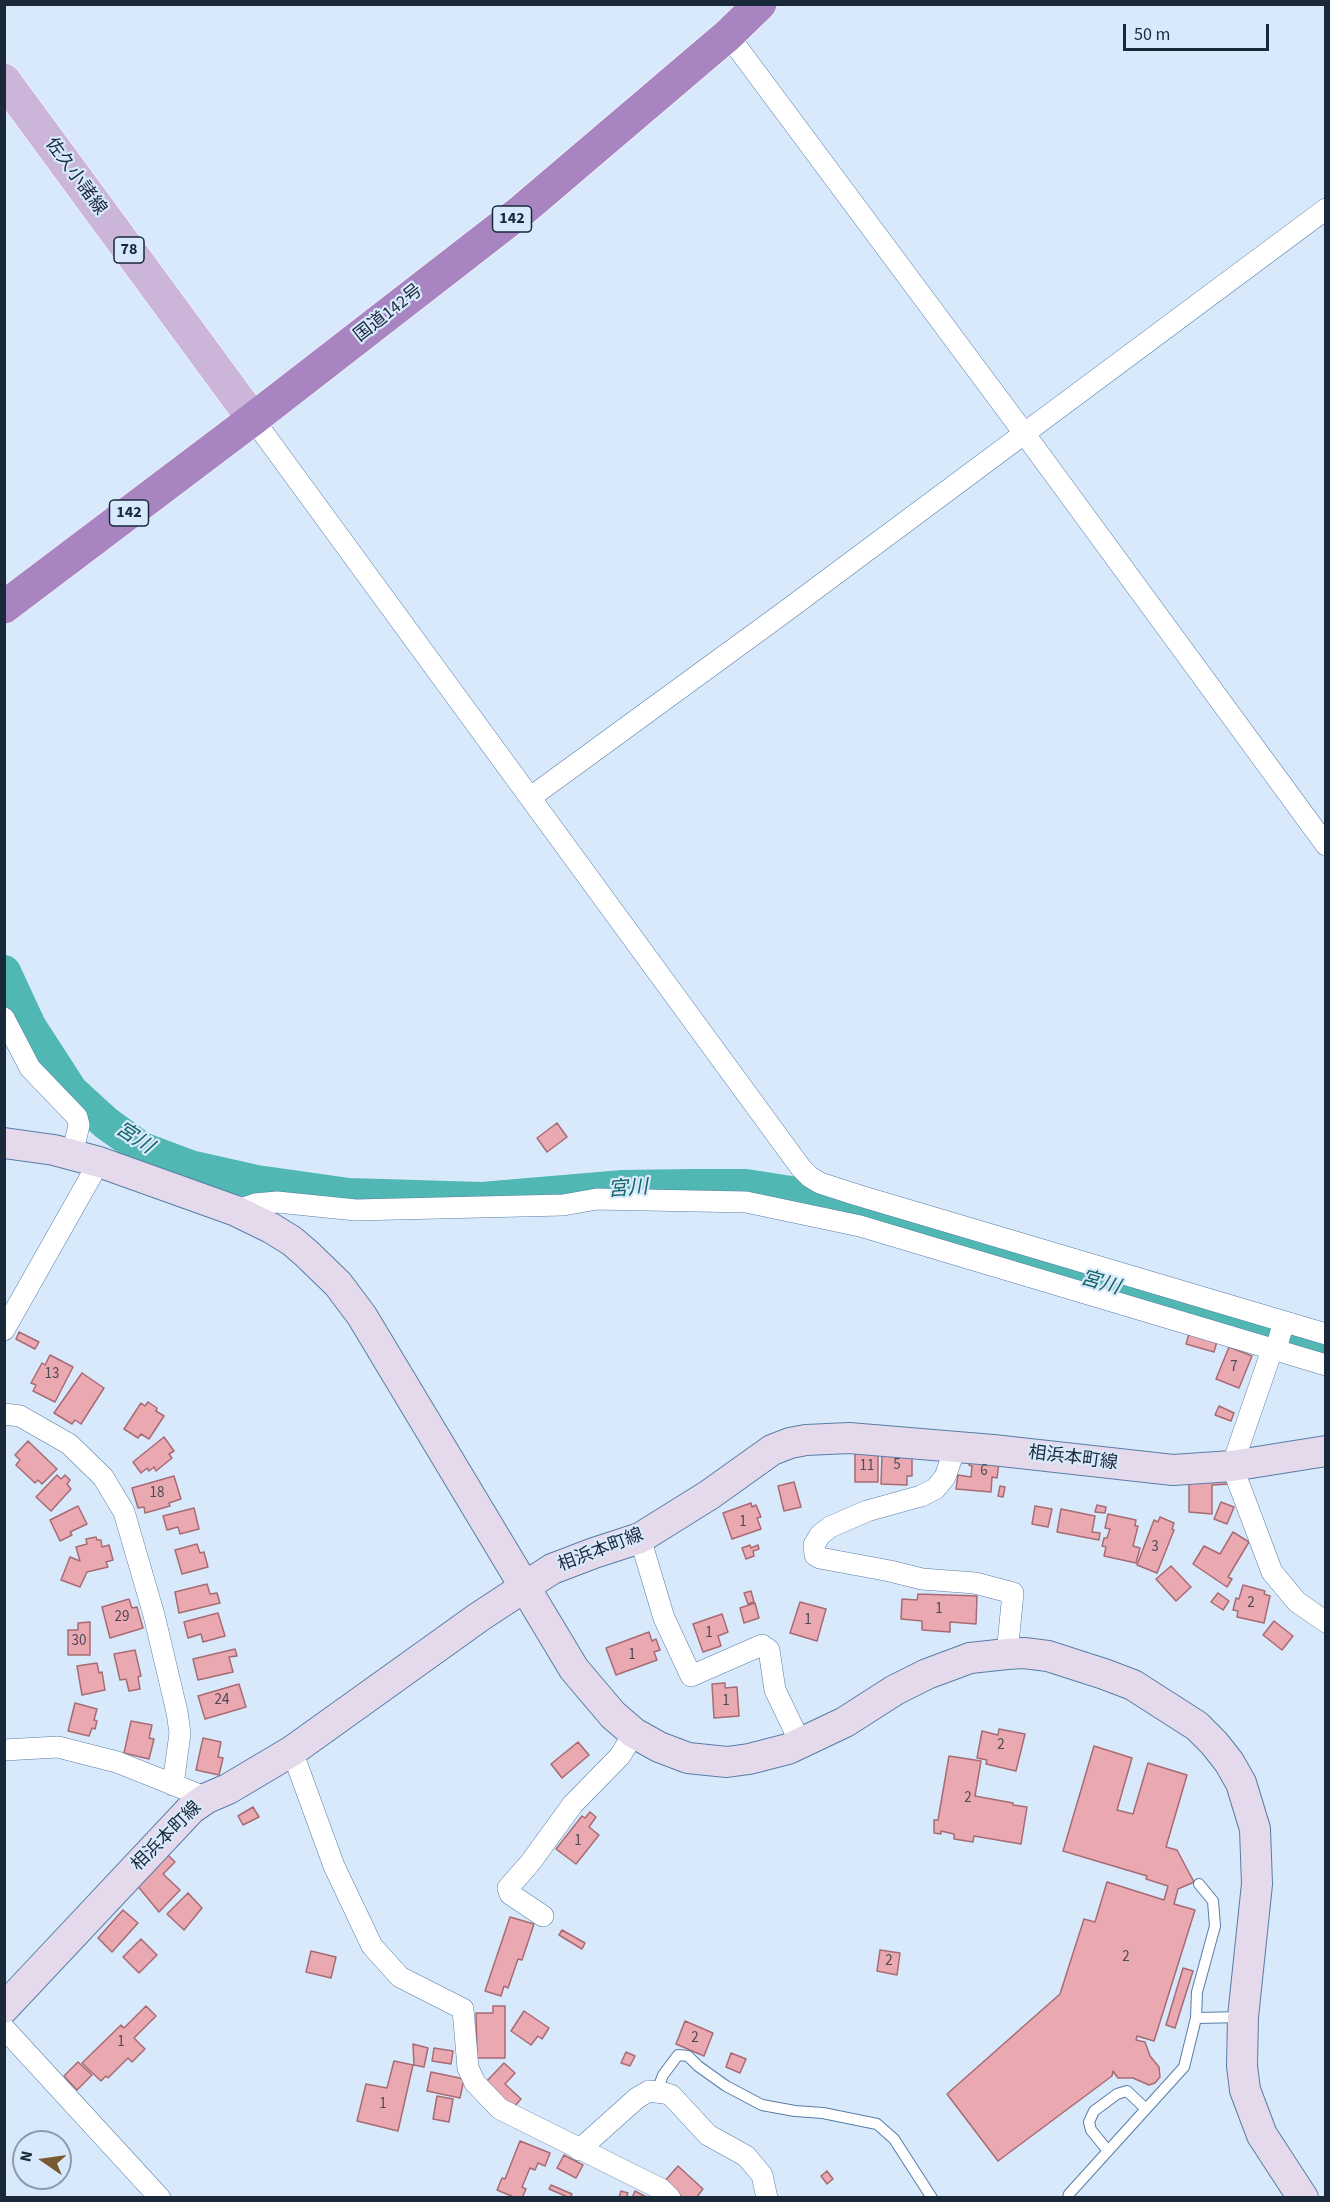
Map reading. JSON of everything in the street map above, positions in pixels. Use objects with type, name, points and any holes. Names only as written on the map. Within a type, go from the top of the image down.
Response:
[{"type":"highway","name":"国道142号","points":[[4,608],[520,212],[728,35],[760,4]]},
{"type":"main road","name":"佐久小諸線","points":[[4,80],[253,419]]},
{"type":"street","points":[[728,35],[1326,845]]},
{"type":"street","points":[[531,797],[779,616],[1326,209]]},
{"type":"street","points":[[253,419],[801,1168],[810,1177],[820,1183],[1279,1336],[1326,1365]]},
{"type":"street","points":[[4,1018],[30,1068],[77,1117],[86,1159],[4,1330]]},
{"type":"street","points":[[4,1143],[54,1150],[86,1159],[236,1211],[292,1241],[323,1269],[349,1297],[574,1669],[613,1715],[634,1733],[673,1754],[719,1761],[749,1759],[801,1744],[845,1722],[895,1690],[927,1674],[970,1658],[1024,1653],[1048,1656],[1133,1685],[1197,1726],[1229,1762],[1241,1783],[1255,1829],[1258,1856],[1256,1907],[1242,2017],[1242,2066],[1245,2090],[1262,2135],[1303,2198]]},
{"type":"street","points":[[236,1211],[255,1204],[277,1202],[356,1210],[563,1204],[597,1199],[746,1202],[860,1226],[1279,1336],[1326,1334]]},
{"type":"street","points":[[1279,1336],[1232,1466],[1272,1572],[1297,1602],[1326,1622]]},
{"type":"street","points":[[4,1414],[20,1416],[69,1444],[103,1477],[124,1512],[154,1615],[177,1712],[180,1733],[173,1785]]},
{"type":"street","name":"相浜本町線","points":[[4,2008],[176,1824],[207,1798],[228,1789],[292,1751],[479,1617],[552,1569],[594,1552],[640,1538],[709,1495],[772,1450],[790,1443],[822,1438],[849,1438],[952,1446],[1155,1469],[1232,1466],[1326,1451]]},
{"type":"street","points":[[952,1446],[951,1460],[945,1477],[935,1489],[921,1496],[867,1511],[830,1527],[820,1535],[814,1545],[815,1555],[922,1580],[975,1584],[1013,1593],[1007,1654]]},
{"type":"street","points":[[640,1538],[664,1618],[691,1676],[762,1645],[769,1650],[775,1690],[801,1744]]},
{"type":"street","points":[[543,1916],[510,1894],[508,1888],[530,1863],[573,1804],[620,1756],[634,1733]]},
{"type":"street","points":[[4,1750],[58,1747],[117,1762],[207,1798]]},
{"type":"street","points":[[292,1751],[334,1866],[372,1946],[400,1977],[464,2009],[468,2068],[476,2083],[500,2109],[662,2189],[670,2198]]},
{"type":"street","points":[[4,2028],[160,2198]]},
{"type":"street","points":[[579,2150],[637,2098],[649,2091],[657,2091],[671,2095],[708,2135],[746,2156],[762,2175],[767,2198]]},
{"type":"lane","points":[[1068,2198],[1069,2194],[1184,2067],[1196,2018],[1197,1992],[1215,1926],[1213,1901],[1199,1884]]},
{"type":"lane","points":[[1196,2018],[1242,2017]]},
{"type":"lane","points":[[657,2091],[663,2075],[678,2055],[688,2056],[726,2086],[762,2105],[823,2113],[877,2124],[894,2139],[932,2198]]},
{"type":"lane","points":[[1108,2151],[1091,2130],[1089,2122],[1094,2111],[1117,2094],[1127,2091],[1146,2109]]},
{"type":"building","points":[[557,1123],[567,1137],[547,1152],[537,1138]]},
{"type":"building","points":[[1190,1330],[1218,1338],[1214,1352],[1186,1344]]},
{"type":"building","points":[[19,1332],[39,1342],[35,1349],[16,1339]]},
{"type":"building","points":[[1229,1347],[1252,1356],[1239,1388],[1216,1379]]},
{"type":"building","points":[[50,1355],[73,1367],[55,1402],[33,1391],[36,1385],[31,1383],[42,1363],[45,1365]]},
{"type":"building","points":[[82,1373],[104,1388],[81,1424],[75,1420],[72,1424],[54,1413]]},
{"type":"building","points":[[148,1402],[164,1416],[149,1439],[141,1434],[138,1438],[124,1429],[141,1403],[145,1406]]},
{"type":"building","points":[[1219,1406],[1234,1413],[1231,1421],[1215,1415]]},
{"type":"building","points":[[164,1437],[174,1451],[169,1454],[172,1458],[156,1471],[154,1467],[149,1471],[147,1468],[141,1473],[133,1462]]},
{"type":"building","points":[[28,1441],[57,1469],[42,1484],[38,1480],[35,1483],[16,1465],[20,1460],[15,1455]]},
{"type":"building","points":[[855,1452],[878,1452],[878,1482],[855,1482]]},
{"type":"building","points":[[970,1454],[999,1463],[997,1478],[992,1477],[991,1492],[956,1489],[958,1475],[971,1477]]},
{"type":"building","points":[[882,1455],[912,1455],[912,1476],[907,1476],[907,1485],[881,1484]]},
{"type":"building","points":[[1227,1473],[1230,1484],[1212,1485],[1212,1514],[1189,1512],[1189,1476]]},
{"type":"building","points":[[57,1475],[61,1479],[65,1475],[70,1480],[67,1484],[71,1489],[51,1511],[36,1497]]},
{"type":"building","points":[[174,1476],[181,1499],[169,1503],[170,1506],[145,1513],[144,1507],[138,1508],[132,1488]]},
{"type":"building","points":[[794,1482],[801,1507],[784,1511],[778,1486]]},
{"type":"building","points":[[1000,1486],[1005,1487],[1003,1497],[998,1496]]},
{"type":"building","points":[[1221,1502],[1234,1507],[1227,1524],[1214,1519]]},
{"type":"building","points":[[751,1503],[752,1507],[756,1505],[761,1517],[757,1518],[761,1529],[732,1539],[723,1513]]},
{"type":"building","points":[[1097,1505],[1106,1507],[1105,1513],[1095,1512]]},
{"type":"building","points":[[78,1506],[87,1524],[70,1532],[72,1535],[60,1541],[50,1520]]},
{"type":"building","points":[[1035,1506],[1052,1509],[1048,1527],[1032,1524]]},
{"type":"building","points":[[194,1508],[199,1529],[180,1534],[178,1527],[167,1530],[163,1516]]},
{"type":"building","points":[[1061,1509],[1095,1516],[1092,1532],[1100,1533],[1099,1540],[1057,1532]]},
{"type":"building","points":[[1108,1514],[1136,1520],[1135,1526],[1138,1526],[1133,1546],[1140,1548],[1136,1563],[1104,1556],[1106,1547],[1102,1546],[1110,1529],[1105,1528]]},
{"type":"building","points":[[1160,1517],[1174,1523],[1172,1529],[1174,1530],[1157,1573],[1137,1565],[1154,1520],[1158,1522]]},
{"type":"building","points":[[1233,1532],[1249,1542],[1228,1577],[1232,1579],[1227,1587],[1193,1564],[1204,1546],[1220,1554]]},
{"type":"building","points":[[96,1537],[97,1540],[101,1540],[102,1547],[109,1545],[113,1560],[106,1562],[108,1567],[87,1572],[80,1587],[61,1580],[70,1557],[80,1561],[76,1547],[87,1544],[86,1539]]},
{"type":"building","points":[[197,1544],[200,1553],[204,1552],[208,1567],[182,1574],[175,1550]]},
{"type":"building","points":[[750,1545],[751,1548],[758,1545],[759,1549],[753,1551],[754,1556],[746,1559],[742,1548]]},
{"type":"building","points":[[1171,1566],[1191,1587],[1176,1601],[1156,1579]]},
{"type":"building","points":[[207,1584],[210,1594],[217,1593],[220,1603],[179,1613],[175,1592]]},
{"type":"building","points":[[1243,1585],[1265,1591],[1264,1594],[1270,1596],[1264,1623],[1237,1617],[1238,1611],[1233,1610]]},
{"type":"building","points":[[751,1591],[754,1602],[748,1604],[744,1593]]},
{"type":"building","points":[[1218,1593],[1229,1601],[1223,1610],[1211,1602]]},
{"type":"building","points":[[918,1594],[977,1596],[976,1624],[950,1622],[950,1632],[922,1630],[922,1621],[901,1619],[902,1599],[917,1600]]},
{"type":"building","points":[[129,1599],[132,1608],[137,1607],[143,1628],[110,1638],[102,1607]]},
{"type":"building","points":[[800,1602],[826,1609],[817,1641],[790,1633]]},
{"type":"building","points":[[755,1603],[759,1618],[744,1623],[740,1608]]},
{"type":"building","points":[[218,1613],[225,1636],[203,1642],[201,1634],[188,1638],[184,1622]]},
{"type":"building","points":[[722,1614],[728,1632],[718,1636],[721,1646],[703,1652],[693,1624]]},
{"type":"building","points":[[1274,1621],[1293,1636],[1282,1650],[1263,1635]]},
{"type":"building","points":[[90,1622],[90,1655],[68,1655],[68,1630],[78,1630],[78,1623]]},
{"type":"building","points":[[649,1632],[652,1641],[656,1639],[660,1650],[654,1652],[657,1660],[616,1675],[606,1648]]},
{"type":"building","points":[[235,1649],[237,1656],[229,1657],[233,1672],[198,1680],[193,1659]]},
{"type":"building","points":[[135,1650],[141,1676],[138,1677],[140,1689],[129,1691],[126,1679],[120,1680],[114,1654]]},
{"type":"building","points":[[97,1663],[99,1673],[102,1672],[105,1690],[82,1695],[77,1666]]},
{"type":"building","points":[[725,1683],[725,1688],[737,1687],[739,1716],[714,1718],[712,1684]]},
{"type":"building","points":[[239,1684],[246,1707],[205,1719],[198,1696]]},
{"type":"building","points":[[75,1703],[97,1709],[94,1720],[97,1721],[95,1729],[92,1728],[89,1736],[68,1731]]},
{"type":"building","points":[[131,1721],[152,1725],[149,1738],[154,1739],[149,1759],[124,1753]]},
{"type":"building","points":[[999,1729],[1025,1734],[1016,1771],[986,1764],[987,1760],[977,1758],[982,1731],[998,1735]]},
{"type":"building","points":[[203,1738],[221,1742],[218,1757],[223,1758],[219,1775],[196,1770]]},
{"type":"building","points":[[578,1742],[589,1755],[562,1778],[551,1764]]},
{"type":"building","points":[[1094,1746],[1132,1758],[1117,1810],[1133,1814],[1148,1763],[1187,1775],[1166,1847],[1177,1850],[1194,1882],[1178,1889],[1174,1904],[1195,1910],[1154,2041],[1137,2036],[1136,2040],[1145,2042],[1150,2056],[1159,2067],[1160,2077],[1155,2083],[1149,2085],[1133,2078],[1118,2078],[1113,2071],[1112,2076],[998,2161],[947,2094],[1060,1994],[1084,1919],[1095,1922],[1107,1882],[1164,1900],[1168,1886],[1146,1879],[1147,1876],[1063,1851]]},
{"type":"building","points":[[949,1756],[981,1761],[975,1796],[1027,1807],[1021,1844],[974,1836],[973,1842],[954,1839],[954,1834],[941,1831],[941,1834],[934,1833],[934,1820],[938,1820]]},
{"type":"building","points":[[253,1807],[259,1817],[243,1825],[238,1816]]},
{"type":"building","points":[[590,1812],[596,1817],[589,1827],[599,1835],[576,1864],[556,1849],[582,1816],[585,1818]]},
{"type":"building","points":[[165,1852],[175,1862],[163,1874],[180,1890],[159,1912],[136,1884]]},
{"type":"building","points":[[188,1893],[202,1908],[184,1930],[167,1914]]},
{"type":"building","points":[[123,1910],[138,1923],[112,1952],[98,1938]]},
{"type":"building","points":[[510,1917],[534,1924],[522,1960],[518,1959],[508,1988],[504,1986],[501,1996],[485,1991]]},
{"type":"building","points":[[562,1930],[585,1943],[582,1949],[559,1935]]},
{"type":"building","points":[[141,1939],[157,1955],[139,1973],[123,1957]]},
{"type":"building","points":[[880,1950],[900,1953],[897,1975],[877,1971]]},
{"type":"building","points":[[311,1951],[336,1957],[331,1978],[306,1972]]},
{"type":"building","points":[[1183,1968],[1193,1971],[1175,2028],[1166,2025]]},
{"type":"building","points":[[146,2006],[156,2016],[134,2038],[145,2049],[132,2062],[128,2058],[108,2078],[106,2076],[101,2081],[82,2063],[121,2025],[124,2028]]},
{"type":"building","points":[[493,2006],[505,2006],[505,2058],[477,2058],[476,2013],[493,2013]]},
{"type":"building","points":[[524,2011],[549,2028],[542,2039],[538,2036],[531,2045],[511,2031]]},
{"type":"building","points":[[685,2021],[713,2033],[704,2056],[676,2044]]},
{"type":"building","points":[[413,2044],[428,2048],[424,2067],[414,2065]]},
{"type":"building","points":[[434,2048],[453,2051],[451,2064],[432,2061]]},
{"type":"building","points":[[626,2052],[635,2056],[630,2066],[621,2063]]},
{"type":"building","points":[[731,2053],[746,2059],[740,2073],[726,2067]]},
{"type":"building","points":[[394,2061],[413,2065],[398,2131],[357,2121],[366,2084],[387,2088]]},
{"type":"building","points":[[78,2062],[92,2075],[77,2090],[64,2076]]},
{"type":"building","points":[[504,2063],[515,2073],[505,2084],[521,2099],[513,2108],[485,2083]]},
{"type":"building","points":[[431,2072],[464,2079],[460,2098],[427,2091]]},
{"type":"building","points":[[437,2096],[453,2099],[449,2122],[433,2119]]},
{"type":"building","points":[[520,2141],[550,2153],[545,2166],[538,2163],[535,2170],[530,2168],[522,2187],[526,2189],[522,2198],[516,2198],[497,2190],[502,2178],[505,2179]]},
{"type":"building","points":[[564,2155],[583,2165],[576,2178],[557,2168]]},
{"type":"building","points":[[678,2166],[703,2189],[696,2198],[679,2198],[663,2183]]},
{"type":"building","points":[[827,2171],[833,2179],[827,2184],[821,2176]]},
{"type":"building","points":[[551,2185],[572,2194],[570,2198],[549,2189]]},
{"type":"building","points":[[621,2191],[628,2193],[626,2198],[619,2198]]},
{"type":"building","points":[[635,2191],[648,2198],[632,2198]]},
{"type":"waterway","name":"宮川","points":[[4,972],[29,1026],[71,1091],[106,1123],[142,1149],[190,1167],[257,1182],[349,1195],[482,1199],[623,1187],[692,1186],[746,1186],[797,1194],[1326,1350]]}]
